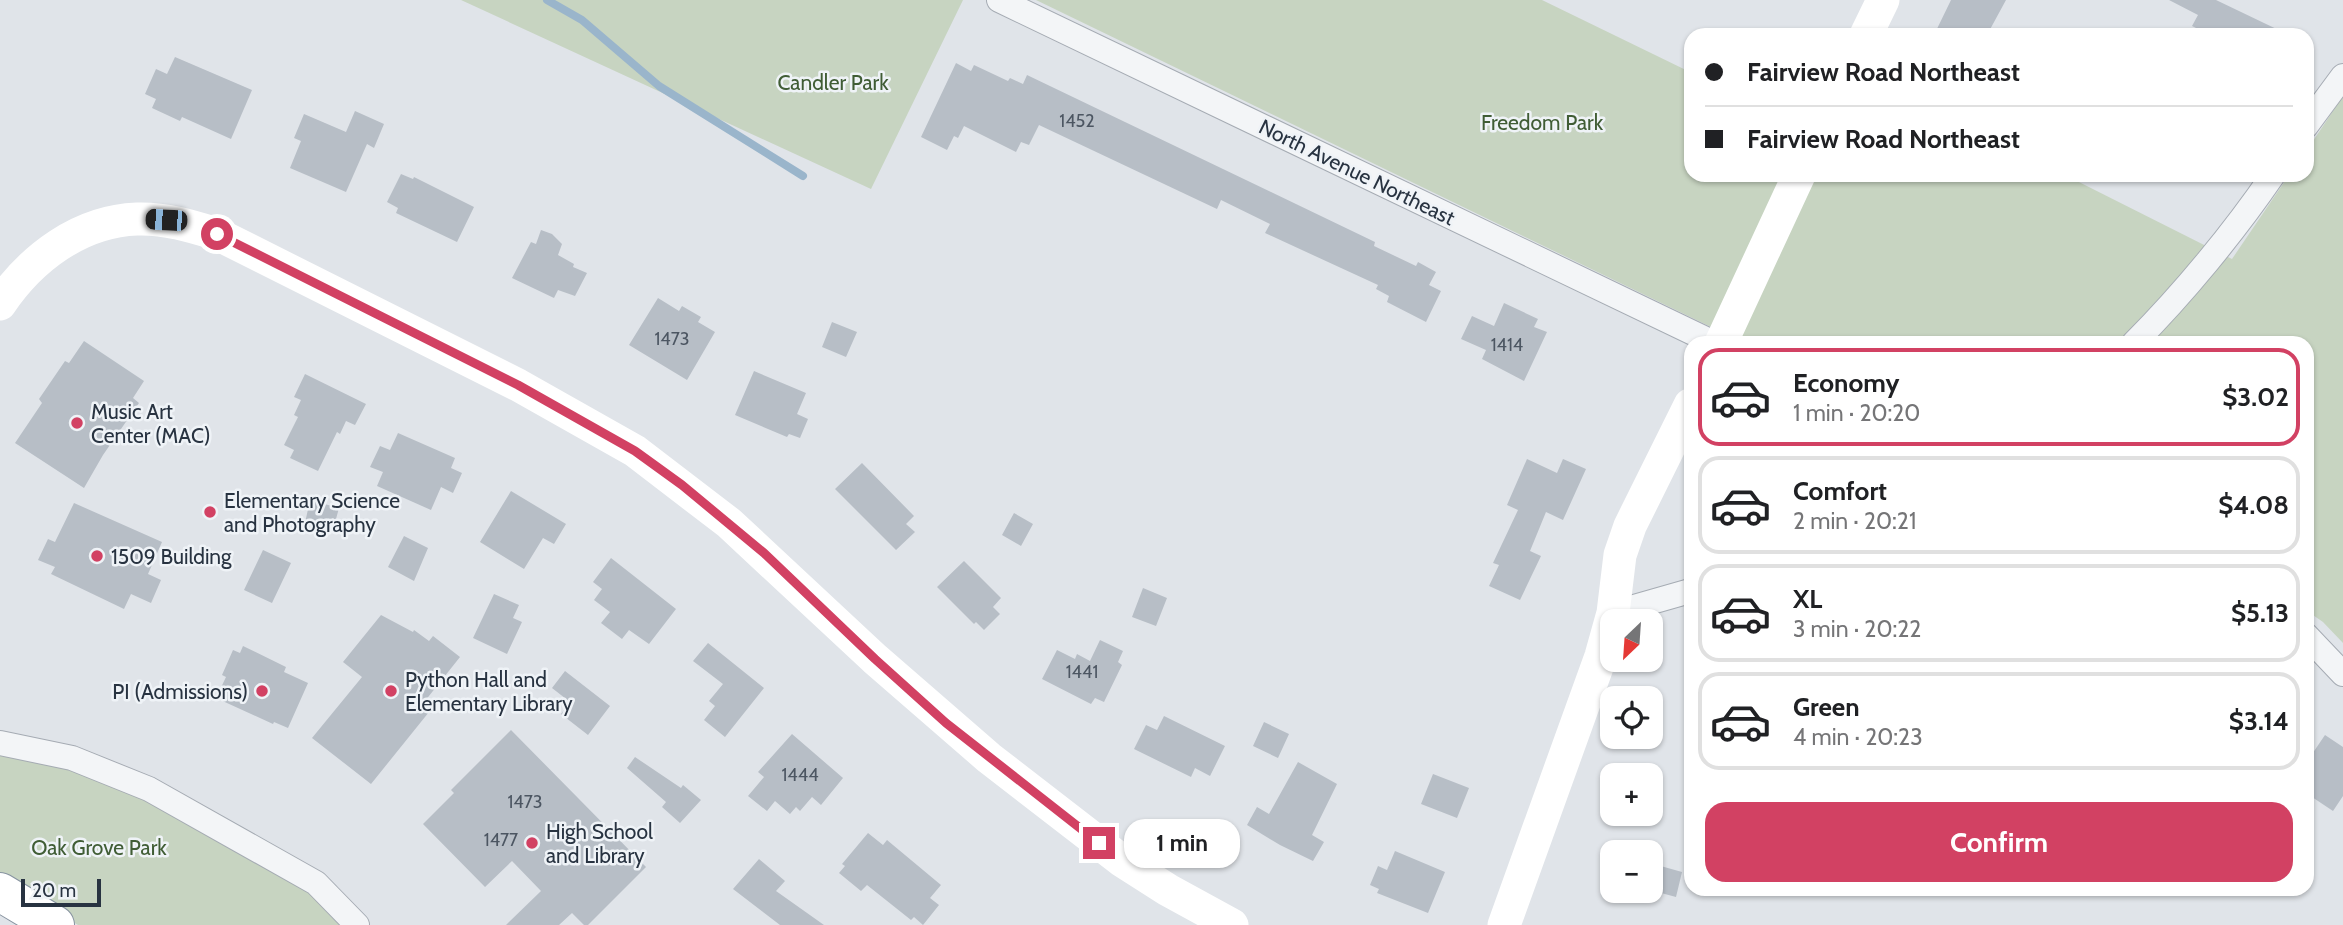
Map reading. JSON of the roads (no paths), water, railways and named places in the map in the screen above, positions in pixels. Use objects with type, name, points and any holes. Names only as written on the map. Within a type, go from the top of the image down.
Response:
[{"type":"highway","points":[[0,892],[55,925]]},
{"type":"street","name":"North Avenue Northeast","points":[[999,0],[1699,336]]},
{"type":"street","points":[[1870,28],[1883,0]]},
{"type":"street","points":[[2314,116],[2343,76]]},
{"type":"street","points":[[1724,336],[1796,182]]},
{"type":"street","points":[[2141,336],[2254,203],[2268,182]]},
{"type":"street","points":[[0,304],[26,271],[41,257],[82,232],[112,222],[166,220],[217,234],[483,367],[582,419],[635,451],[682,485],[764,553],[875,659],[989,758],[1121,860],[1168,890],[1232,925]]},
{"type":"street","points":[[1613,609],[1620,555],[1630,526],[1684,417]]},
{"type":"street","points":[[1628,609],[1684,594]]},
{"type":"street","points":[[2314,643],[2343,674]]},
{"type":"street","points":[[1504,925],[1600,659]]},
{"type":"street","points":[[0,743],[72,758],[149,789],[316,883],[357,925]]},
{"type":"waterway","points":[[547,0],[582,20],[659,86],[803,176]]},
{"type":"place","name":"Music Art Center (MAC)","points":[[77,423]]},
{"type":"place","name":"Elementary Science and Photography","points":[[210,512]]},
{"type":"place","name":"1509 Building","points":[[97,556]]},
{"type":"place","name":"PI (Admissions)","points":[[262,691]]},
{"type":"place","name":"Python Hall and Elementary Library","points":[[391,691]]},
{"type":"place","name":"High School and Library","points":[[532,843]]},
{"type":"park label","name":"Candler Park","points":[[833,82]]},
{"type":"park label","name":"Freedom Park","points":[[1542,122]]},
{"type":"park label","name":"Oak Grove Park","points":[[99,847]]}]
